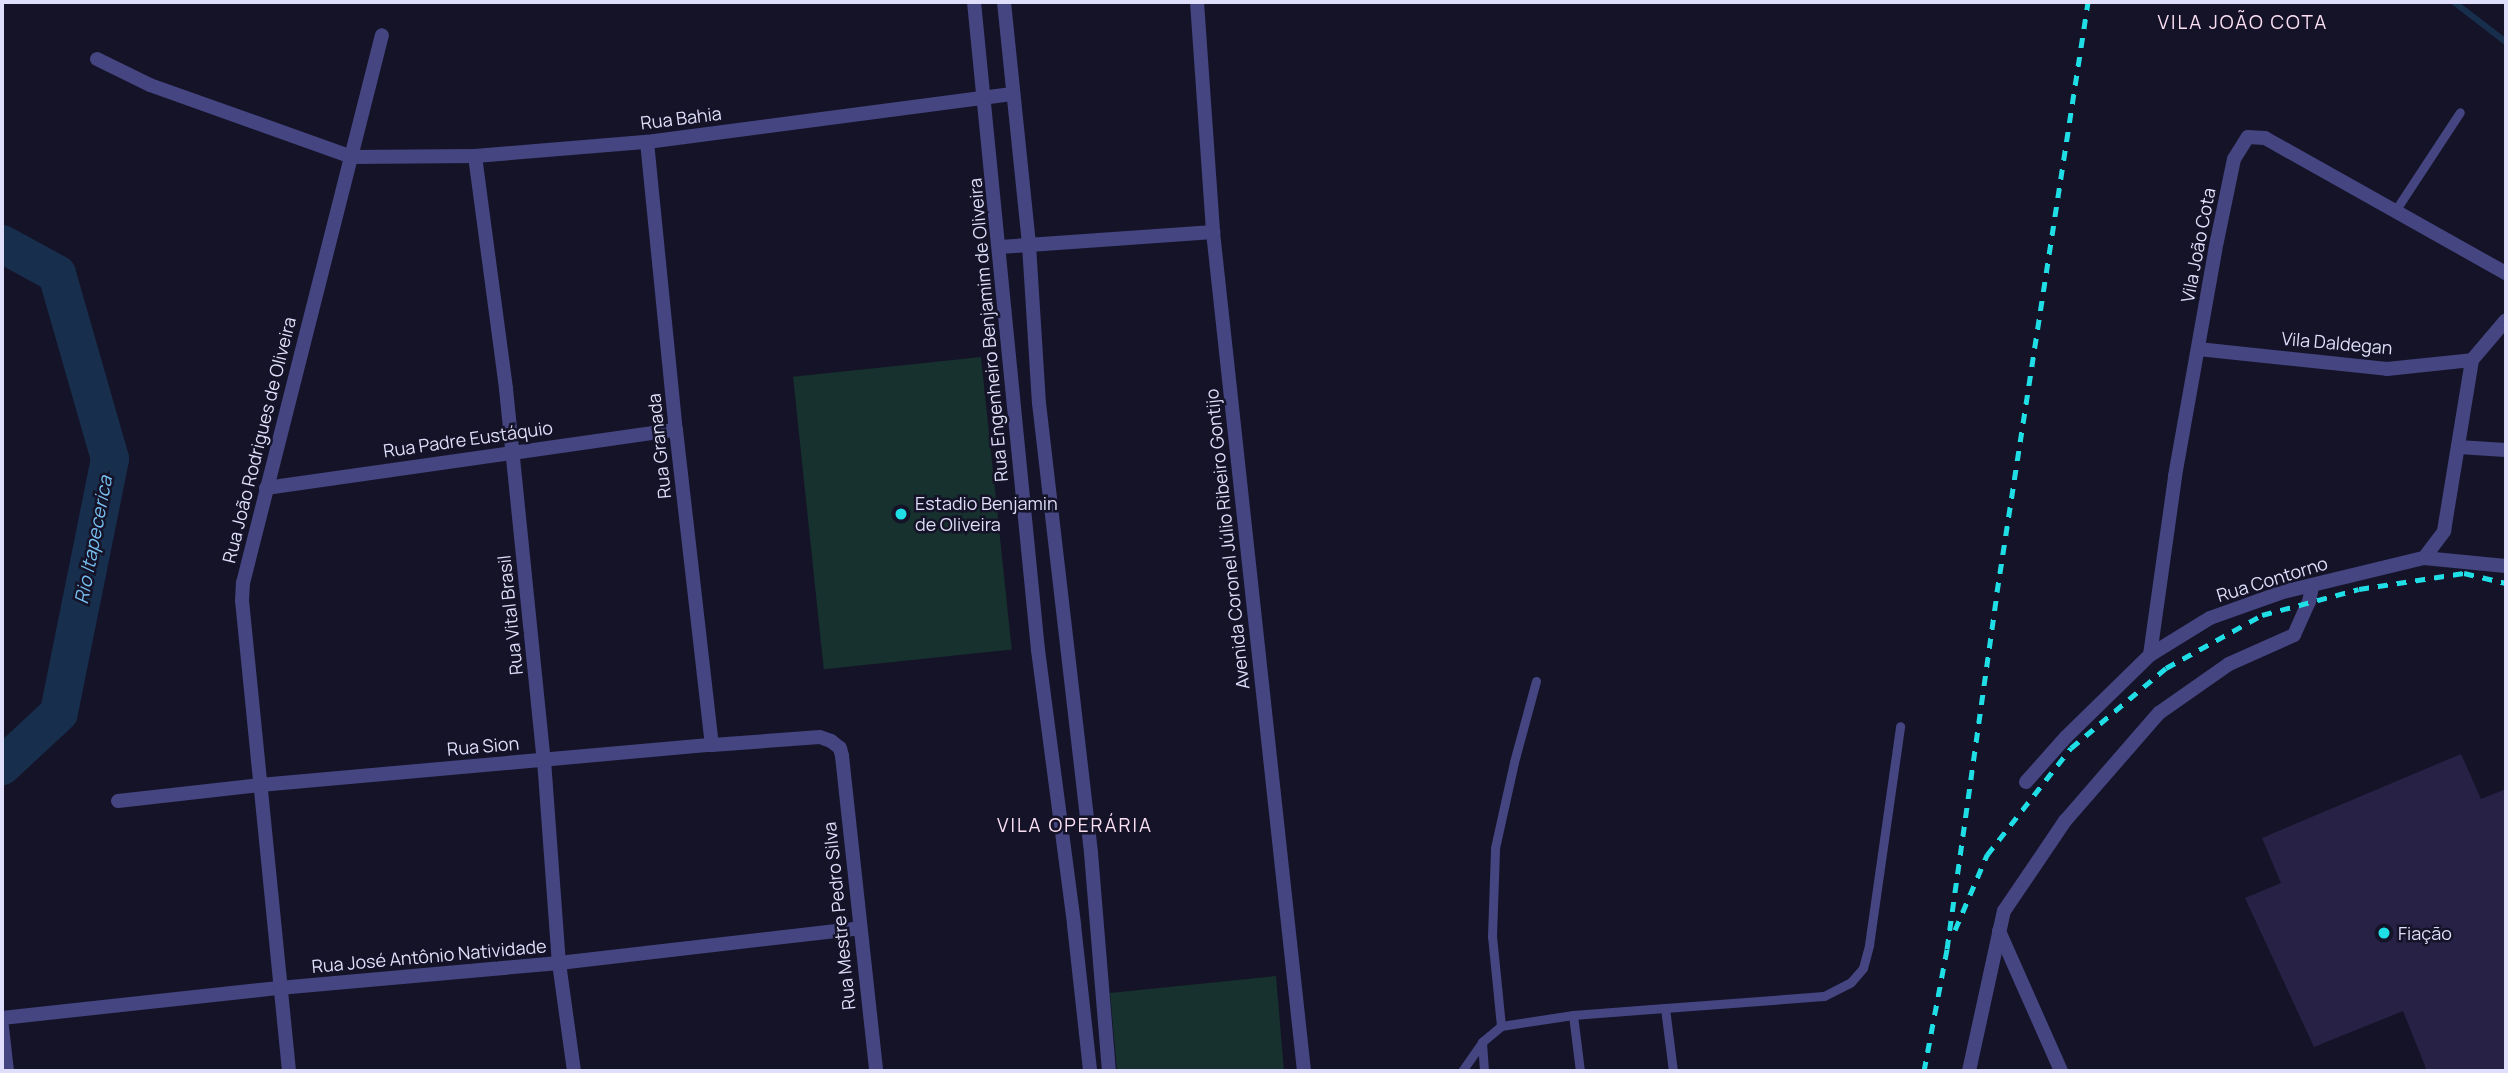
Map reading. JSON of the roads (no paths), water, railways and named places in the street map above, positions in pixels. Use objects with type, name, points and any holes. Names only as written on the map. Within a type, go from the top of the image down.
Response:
[{"type":"street","name":"Rua Engenheiro Benjamim de Oliveira","points":[[974,2],[1038,650],[1090,1071]]},
{"type":"street","points":[[1004,2],[1029,245],[1039,403],[1097,922],[1109,1071]]},
{"type":"street","name":"Avenida Coronel Júlio Ribeiro Gontijo","points":[[1197,2],[1213,232],[1304,1071]]},
{"type":"street","name":"Rua João Rodrigues de Oliveira","points":[[289,1071],[242,601],[248,554],[382,35]]},
{"type":"street","points":[[97,59],[150,85],[352,157]]},
{"type":"street","name":"Rua Bahia","points":[[352,157],[475,156],[648,142],[1013,94]]},
{"type":"street","name":"Vila João Cota","points":[[2150,656],[2175,476],[2198,349],[2234,159],[2248,137],[2265,138],[2506,273]]},
{"type":"street","name":"Rua Granada","points":[[648,142],[676,430],[712,745]]},
{"type":"street","name":"Rua Vital Brasil","points":[[475,156],[512,452],[544,760],[559,963],[573,1071]]},
{"type":"street","points":[[1000,247],[1213,232]]},
{"type":"street","points":[[2424,558],[2444,531],[2472,360],[2506,320]]},
{"type":"street","name":"Vila Daldegan","points":[[2198,349],[2387,369],[2472,360]]},
{"type":"street","name":"Rua Padre Eustáquio","points":[[266,488],[676,430]]},
{"type":"street","points":[[2458,447],[2506,450]]},
{"type":"street","name":"Rua Contorno","points":[[2026,782],[2066,737],[2150,656],[2210,618],[2312,586],[2424,558],[2506,566]]},
{"type":"street","points":[[1969,1071],[2004,911],[2065,821],[2159,713],[2229,664],[2294,635],[2309,602],[2312,586]]},
{"type":"street","name":"Rua Sion","points":[[118,802],[260,785],[820,737],[837,744],[842,756]]},
{"type":"street","name":"Rua Mestre Pedro Silva","points":[[842,756],[876,1071]]},
{"type":"street","points":[[1074,925],[1097,922]]},
{"type":"street","name":"Rua José Antônio Natividade","points":[[2,1018],[279,988],[559,963],[860,928]]},
{"type":"street","points":[[2000,931],[2061,1071]]},
{"type":"street","points":[[2,1027],[7,1071]]},
{"type":"lane","points":[[2395,211],[2460,112]]},
{"type":"lane","points":[[1501,1026],[1492,936],[1495,848],[1514,761],[1536,681]]},
{"type":"lane","points":[[1462,1071],[1482,1042],[1501,1026],[1573,1015],[1824,996],[1851,982],[1864,968],[1869,945],[1900,726]]},
{"type":"lane","points":[[1665,1008],[1673,1071]]},
{"type":"lane","points":[[1573,1015],[1580,1071]]},
{"type":"lane","points":[[1482,1042],[1484,1071]]},
{"type":"waterway","points":[[2454,2],[2506,42]]},
{"type":"waterway","name":"Rio Itapecerica","points":[[2,244],[57,274],[110,459],[59,713],[2,766]]},
{"type":"railway","points":[[1924,1071],[1947,949],[1997,592],[2088,2]]},
{"type":"railway","points":[[1955,930],[1987,855],[2071,748],[2166,668],[2262,615],[2359,589],[2464,573],[2506,583]]},
{"type":"place","name":"Estadio Benjamin de Oliveira","points":[[901,514]]},
{"type":"place","name":"Fiação","points":[[2384,933]]},
{"type":"district","name":"VILA JOÃO COTA","points":[[2243,23]]},
{"type":"district","name":"VILA OPERÁRIA","points":[[1075,826]]}]
